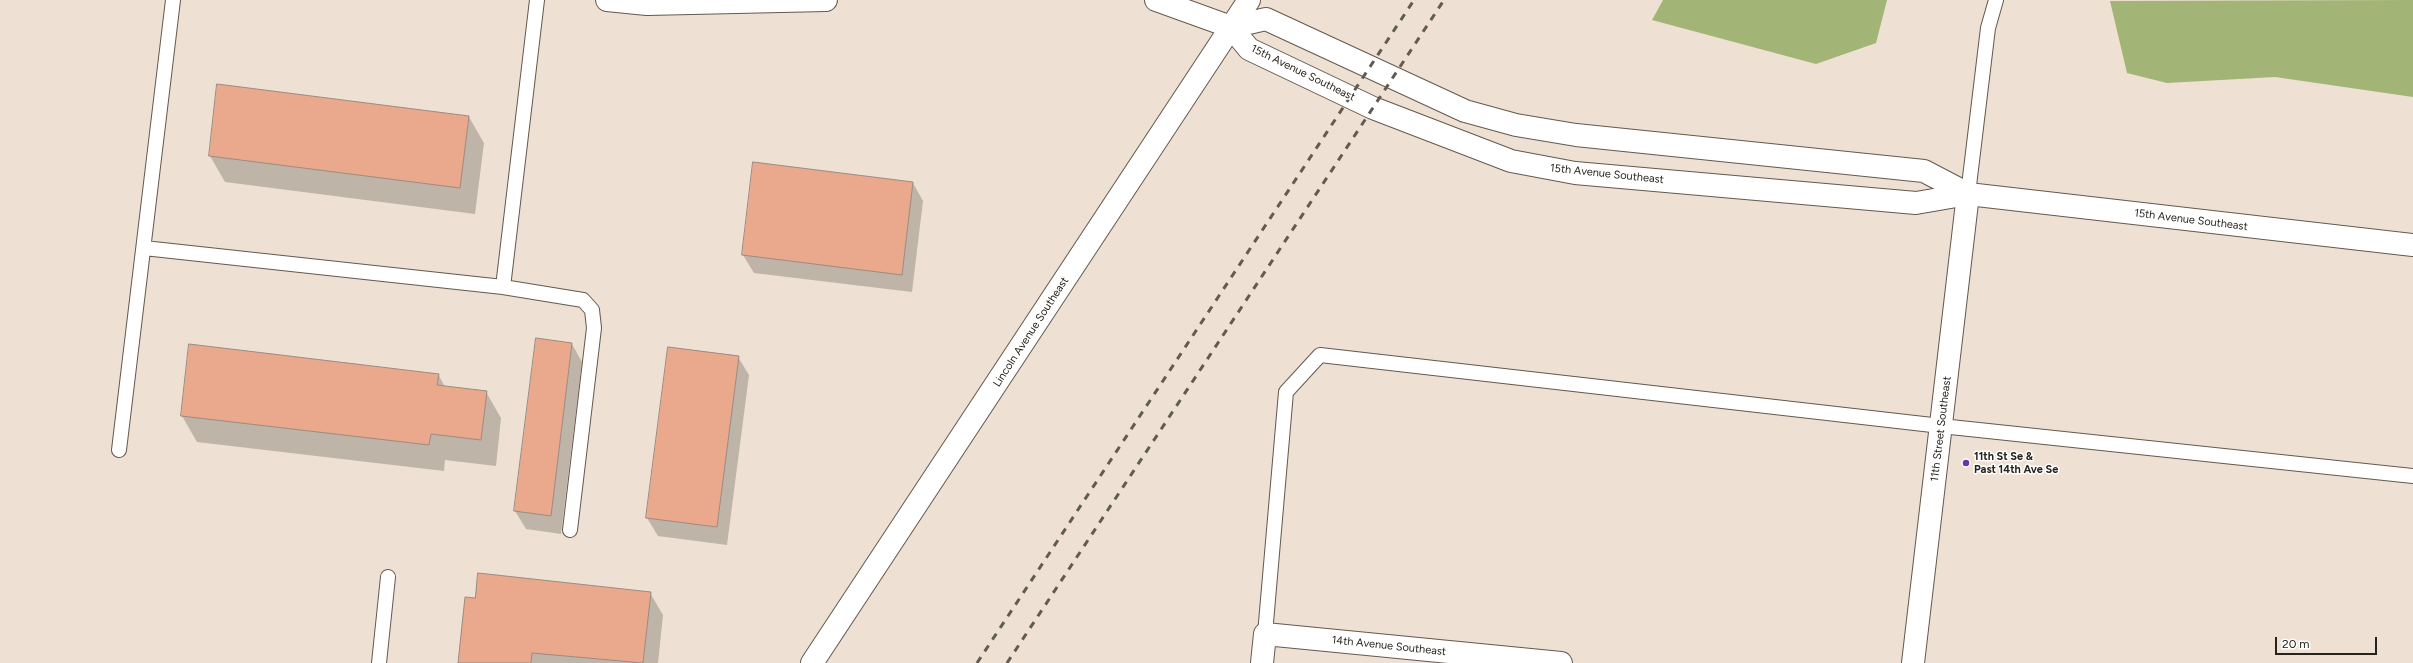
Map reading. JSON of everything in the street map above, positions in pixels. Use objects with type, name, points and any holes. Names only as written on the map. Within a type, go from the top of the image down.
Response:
[{"type":"street","points":[[607,0],[646,4],[826,0]]},
{"type":"street","points":[[1156,0],[1231,27]]},
{"type":"street","name":"Lincoln Avenue Southeast","points":[[812,663],[1249,0]]},
{"type":"street","name":"15th Avenue Southeast","points":[[1968,194],[1924,171],[1576,135],[1516,125],[1465,111],[1266,19],[1231,27],[1249,49],[1373,108],[1511,161],[1574,173],[1916,203],[1968,194],[2413,245]]},
{"type":"street","name":"11th Street Southeast","points":[[1913,663],[1968,194]]},
{"type":"street","points":[[1262,663],[1265,634]]},
{"type":"street","name":"14th Avenue Southeast","points":[[1265,634],[1561,663]]},
{"type":"lane","points":[[119,450],[173,0]]},
{"type":"lane","points":[[502,287],[537,0]]},
{"type":"lane","points":[[1968,194],[1988,28],[1996,0]]},
{"type":"lane","points":[[144,248],[502,287],[583,300],[592,310],[594,328],[570,530]]},
{"type":"lane","points":[[1265,634],[1286,392],[1320,355],[1941,426],[2413,476]]},
{"type":"lane","points":[[379,663],[388,577]]},
{"type":"shaded area","points":[[1663,0],[1887,0],[1876,43],[1816,64],[1652,20]]},
{"type":"shaded area","points":[[2413,0],[2413,97],[2275,77],[2167,83],[2127,73],[2110,1]]},
{"type":"building","points":[[217,84],[469,116],[460,188],[209,156]]},
{"type":"building","points":[[753,162],[913,182],[902,275],[742,255]]},
{"type":"building","points":[[536,338],[572,343],[551,516],[514,511]]},
{"type":"building","points":[[189,344],[439,374],[437,385],[487,391],[481,440],[431,434],[429,445],[181,416]]},
{"type":"building","points":[[668,347],[739,356],[717,527],[646,518]]},
{"type":"building","points":[[478,573],[651,592],[643,663],[532,653],[531,663],[458,663],[465,597],[475,598]]},
{"type":"railway","points":[[977,663],[1414,0]]},
{"type":"railway","points":[[1007,663],[1444,0]]},
{"type":"place","name":"11th St Se & Past 14th Ave Se","points":[[1966,463]]}]
